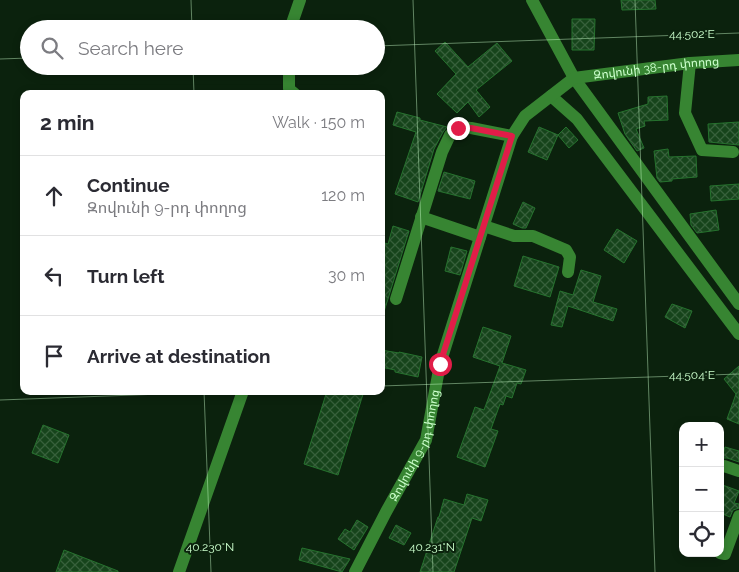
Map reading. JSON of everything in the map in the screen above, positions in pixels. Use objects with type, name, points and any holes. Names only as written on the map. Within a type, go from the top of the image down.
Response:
[{"type":"street","points":[[293,20],[300,0]]},
{"type":"street","points":[[532,0],[574,78],[739,304]]},
{"type":"street","name":"Զովունի 38-րդ փողոց","points":[[574,78],[690,63],[739,60]]},
{"type":"street","points":[[690,63],[685,113],[702,150],[733,152]]},
{"type":"street","points":[[289,75],[290,90]]},
{"type":"street","name":"Զովունի 9-րդ փողոց","points":[[355,572],[426,440],[440,364],[512,136],[525,116],[574,78]]},
{"type":"street","points":[[551,96],[577,119],[739,334]]},
{"type":"street","points":[[396,299],[442,152],[450,135],[458,128],[465,128],[512,136]]},
{"type":"street","points":[[421,217],[482,231],[514,236],[533,236],[566,250],[570,258],[568,272]]},
{"type":"street","points":[[179,572],[242,395]]},
{"type":"street","points":[[724,466],[739,471]]},
{"type":"street","points":[[724,554],[739,516]]},
{"type":"building","points":[[621,0],[655,0],[656,9],[622,10]]},
{"type":"building","points":[[572,19],[595,19],[594,50],[572,50]]},
{"type":"building","points":[[445,42],[468,67],[497,43],[512,61],[476,90],[490,107],[479,117],[468,102],[457,113],[437,94],[456,74],[435,51]]},
{"type":"building","points":[[667,96],[668,120],[644,121],[645,126],[636,129],[644,148],[637,151],[625,134],[618,113],[648,104],[648,97]]},
{"type":"building","points":[[397,112],[447,127],[434,149],[418,202],[395,194],[416,132],[393,125]]},
{"type":"building","points":[[739,122],[739,145],[709,142],[708,124]]},
{"type":"building","points":[[539,127],[558,135],[547,160],[528,152]]},
{"type":"building","points":[[566,127],[578,140],[569,148],[558,135]]},
{"type":"building","points":[[668,149],[669,157],[696,156],[697,177],[660,182],[657,178],[654,151]]},
{"type":"building","points":[[444,172],[475,181],[470,199],[438,191]]},
{"type":"building","points":[[739,184],[739,199],[711,201],[710,186]]},
{"type":"building","points":[[523,202],[535,208],[526,228],[513,224]]},
{"type":"building","points":[[716,210],[719,230],[697,233],[691,225],[690,214]]},
{"type":"building","points":[[393,226],[409,231],[385,309],[385,243],[388,244]]},
{"type":"building","points":[[617,229],[637,241],[624,263],[604,250]]},
{"type":"building","points":[[451,247],[467,251],[460,275],[445,271]]},
{"type":"building","points":[[523,256],[559,267],[550,297],[514,286]]},
{"type":"building","points":[[581,270],[601,276],[593,302],[617,309],[613,321],[568,306],[562,327],[551,325],[560,291],[573,295]]},
{"type":"building","points":[[672,304],[692,311],[685,328],[665,317]]},
{"type":"building","points":[[483,327],[511,336],[502,363],[526,370],[521,384],[517,383],[512,398],[506,396],[503,405],[500,404],[491,429],[498,431],[485,467],[457,457],[475,407],[484,410],[500,366],[473,357]]},
{"type":"building","points":[[385,351],[422,357],[418,377],[395,372],[395,370],[385,368]]},
{"type":"building","points":[[739,366],[739,424],[727,419],[736,394],[724,379]]},
{"type":"building","points":[[326,395],[363,395],[338,475],[304,464]]},
{"type":"building","points":[[43,425],[69,435],[58,463],[32,453]]},
{"type":"building","points":[[725,447],[739,451],[739,462],[724,458]]},
{"type":"building","points":[[724,485],[739,491],[734,503],[739,504],[739,508],[733,510],[730,517],[724,515]]},
{"type":"building","points":[[467,494],[488,500],[481,521],[472,518],[454,572],[420,572],[444,499],[464,505]]},
{"type":"building","points":[[357,520],[368,527],[354,550],[338,539],[345,529],[350,532]]},
{"type":"building","points":[[396,525],[411,533],[404,545],[389,538]]},
{"type":"building","points":[[302,548],[350,559],[342,572],[299,560]]},
{"type":"building","points":[[64,550],[118,571],[118,572],[56,572]]},
{"type":"route","points":[[440,364],[512,136],[471,128],[458,128]]}]
